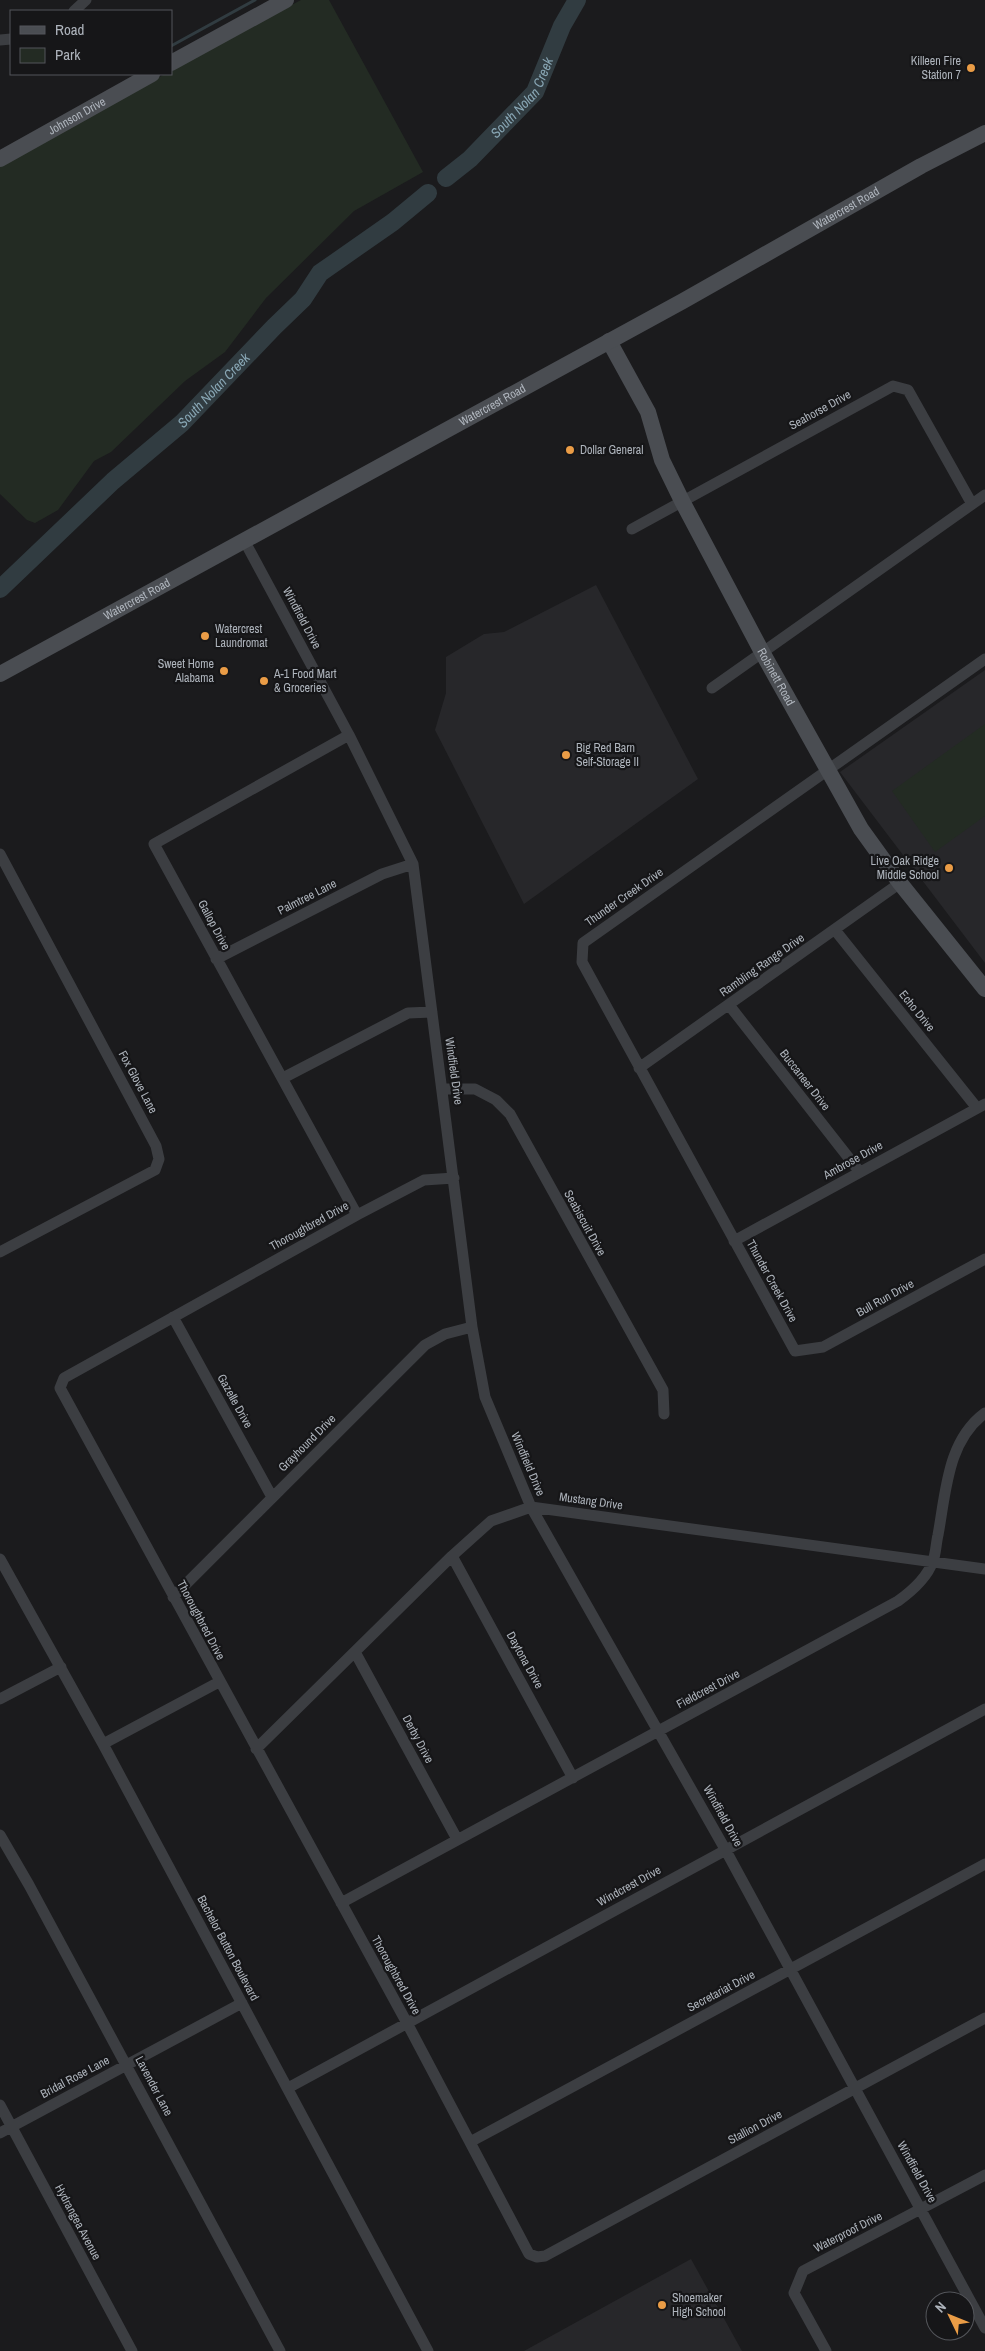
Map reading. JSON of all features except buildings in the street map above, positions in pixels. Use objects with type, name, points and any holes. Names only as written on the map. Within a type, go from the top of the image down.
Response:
[{"type":"street","points":[[75,10],[86,0]]},
{"type":"street","points":[[172,62],[286,0]]},
{"type":"street","name":"Johnson Drive","points":[[0,159],[150,75]]},
{"type":"street","name":"Watercrest Road","points":[[0,674],[245,542],[985,133]]},
{"type":"street","name":"Robinett Road","points":[[610,341],[648,412],[662,460],[682,501],[762,652],[861,830],[900,883],[985,990]]},
{"type":"street","name":"Seahorse Drive","points":[[632,529],[892,386],[908,390],[972,504]]},
{"type":"street","points":[[712,688],[985,495]]},
{"type":"street","name":"Windfield Drive","points":[[245,542],[349,735],[413,864],[472,1326],[485,1396],[531,1507],[660,1730],[726,1849],[985,2328]]},
{"type":"street","name":"Thunder Creek Drive","points":[[794,1351],[582,962],[583,943],[985,660]]},
{"type":"street","name":"Gallop Drive","points":[[349,735],[154,844],[357,1215]]},
{"type":"street","name":"Fox Glove Lane","points":[[0,854],[156,1146],[159,1159],[155,1170],[0,1252]]},
{"type":"street","name":"Palmtree Lane","points":[[216,959],[382,874],[413,864]]},
{"type":"street","name":"Rambling Range Drive","points":[[639,1068],[900,883]]},
{"type":"street","name":"Echo Drive","points":[[835,930],[981,1106]]},
{"type":"street","name":"Buccaneer Drive","points":[[729,1005],[859,1172]]},
{"type":"street","points":[[283,1078],[408,1013],[432,1012]]},
{"type":"street","name":"Seabiscuit Drive","points":[[442,1089],[475,1089],[496,1100],[510,1114],[663,1390],[664,1414]]},
{"type":"street","name":"Ambrose Drive","points":[[734,1241],[981,1106]]},
{"type":"street","name":"Thoroughbred Drive","points":[[454,1178],[424,1180],[357,1215],[64,1378],[60,1388],[407,2023],[529,2254],[537,2257]]},
{"type":"street","name":"Bull Run Drive","points":[[794,1351],[823,1347],[985,1259]]},
{"type":"street","name":"Gazelle Drive","points":[[173,1317],[272,1497]]},
{"type":"street","name":"Grayhound Drive","points":[[173,1597],[425,1345],[445,1334],[472,1326]]},
{"type":"street","name":"Fieldcrest Drive","points":[[341,1903],[898,1602],[922,1580],[933,1562],[952,1461],[964,1433],[973,1422],[985,1413]]},
{"type":"street","name":"Mustang Drive","points":[[256,1749],[452,1556],[491,1521],[531,1507],[985,1569]]},
{"type":"street","name":"Daytona Drive","points":[[452,1556],[573,1778]]},
{"type":"street","name":"Bachelor Button Boulevard","points":[[0,1559],[288,2088],[428,2351]]},
{"type":"street","name":"Derby Drive","points":[[355,1652],[457,1839]]},
{"type":"street","points":[[0,1699],[60,1667]]},
{"type":"street","points":[[102,1744],[219,1682]]},
{"type":"street","name":"Windcrest Drive","points":[[288,2088],[985,1709]]},
{"type":"street","name":"Lavender Lane","points":[[0,1835],[127,2065],[280,2351]]},
{"type":"street","name":"Secretariat Drive","points":[[470,2142],[985,1864]]},
{"type":"street","name":"Bridal Rose Lane","points":[[0,2133],[242,2003]]},
{"type":"street","name":"Stallion Drive","points":[[537,2257],[545,2256],[985,2018]]},
{"type":"street","name":"Hydrangea Avenue","points":[[0,2105],[132,2351]]},
{"type":"street","name":"Waterproof Drive","points":[[826,2351],[794,2294],[803,2271],[985,2176]]},
{"type":"shaded area","name":"Big Red Barn Self-Storage II","points":[[596,585],[698,779],[524,904],[435,730],[446,693],[446,657],[484,634],[504,632]]},
{"type":"shaded area","name":"Live Oak Ridge Middle School","points":[[985,670],[985,963],[840,772]]},
{"type":"shaded area","name":"Shoemaker High School","points":[[691,2259],[742,2351],[524,2351]]},
{"type":"green space","points":[[301,0],[329,0],[423,172],[354,211],[266,298],[225,352],[185,381],[111,452],[94,461],[58,510],[35,523],[27,520],[0,494],[0,163],[163,75],[172,75],[172,69]]},
{"type":"green space","points":[[985,724],[985,816],[935,852],[892,791]]},
{"type":"waterway","points":[[172,45],[255,0]]},
{"type":"waterway","name":"South Nolan Creek","points":[[446,178],[470,159],[535,92],[562,26],[577,0]]},
{"type":"waterway","name":"South Nolan Creek","points":[[0,589],[113,481],[182,423],[303,299],[320,273],[393,222],[428,193]]},
{"type":"place","name":"Killeen Fire Station 7","points":[[971,68]]},
{"type":"place","name":"Dollar General","points":[[570,450]]},
{"type":"place","name":"Watercrest Laundromat","points":[[205,636]]},
{"type":"place","name":"Sweet Home Alabama","points":[[224,671]]},
{"type":"place","name":"A-1 Food Mart & Groceries","points":[[264,681]]},
{"type":"place","name":"Big Red Barn Self-Storage II","points":[[566,755]]},
{"type":"place","name":"Live Oak Ridge Middle School","points":[[949,868]]},
{"type":"place","name":"Shoemaker High School","points":[[662,2305]]}]
